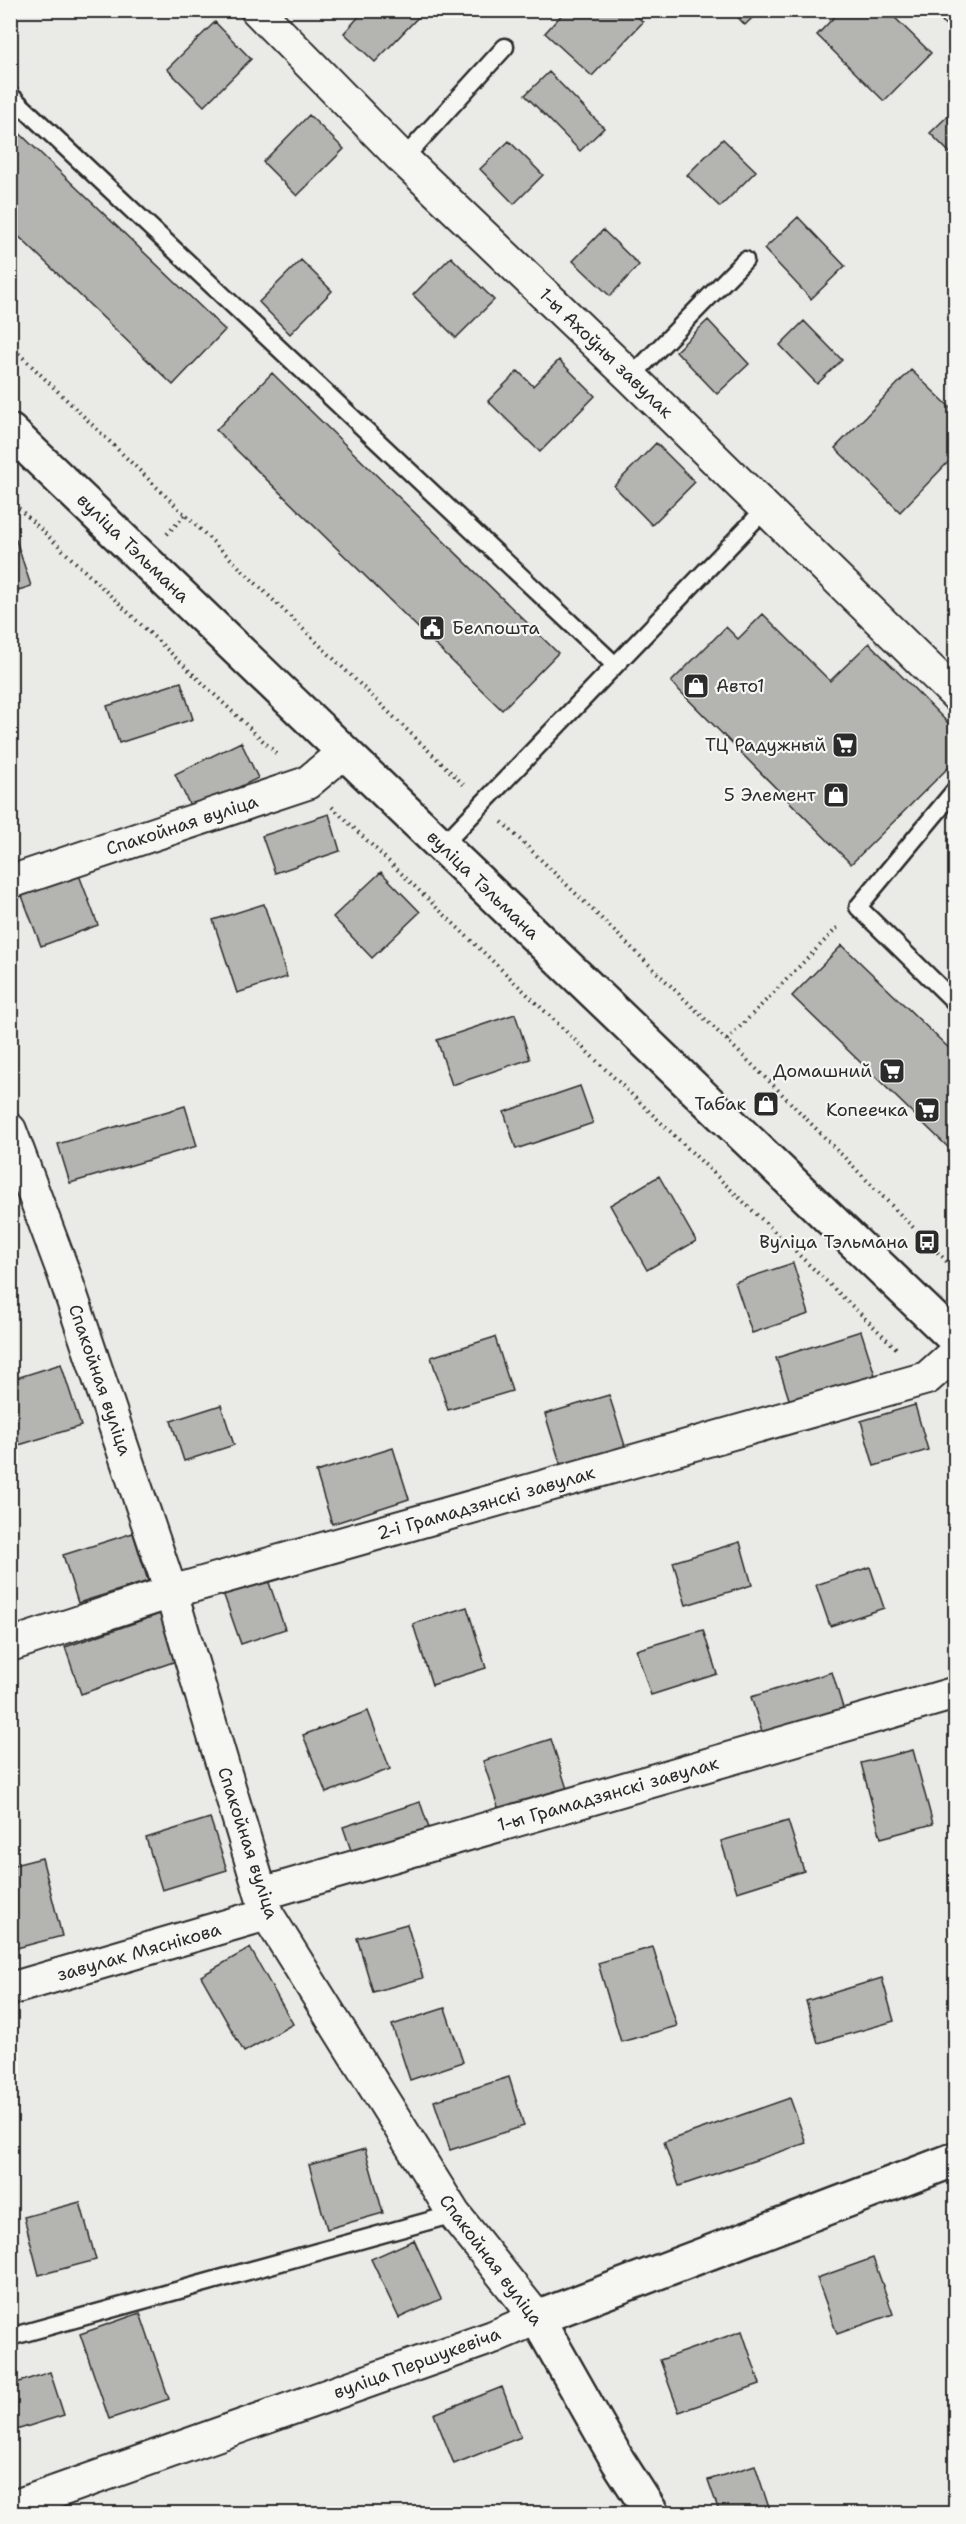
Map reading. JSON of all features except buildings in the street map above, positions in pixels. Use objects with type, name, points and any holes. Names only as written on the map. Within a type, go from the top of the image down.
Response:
[{"type":"main road","name":"вуліца Тэльмана","points":[[10,430],[956,1340]]},
{"type":"main road","name":"вуліца Першукевіча","points":[[537,2318],[956,2159]]},
{"type":"main road","name":"Спакойная вуліца","points":[[537,2318],[618,2461],[652,2514]]},
{"type":"street","name":"1-ы Ахоўны завулак","points":[[256,10],[404,159],[956,695]]},
{"type":"street","name":"Спакойная вуліца","points":[[10,882],[307,783],[344,752]]},
{"type":"street","name":"Спакойная вуліца","points":[[10,1130],[64,1274],[171,1592],[264,1904],[454,2214],[537,2318]]},
{"type":"street","name":"2-і Грамадзянскі завулак","points":[[10,1645],[171,1592],[927,1378],[956,1352]]},
{"type":"street","name":"1-ы Грамадзянскі завулак","points":[[264,1904],[956,1693]]},
{"type":"street","name":"завулак Мяснікова","points":[[10,1989],[264,1904]]},
{"type":"street","name":"вуліца Першукевіча","points":[[23,2508],[493,2337],[537,2318]]},
{"type":"lane","points":[[404,159],[505,47]]},
{"type":"lane","points":[[10,95],[615,665]]},
{"type":"lane","points":[[631,377],[745,260]]},
{"type":"lane","points":[[442,846],[765,509]]},
{"type":"lane","points":[[956,789],[858,907],[956,1003]]},
{"type":"lane","points":[[10,2337],[454,2214]]},
{"type":"path","points":[[10,500],[927,1378]]},
{"type":"path","points":[[727,1040],[858,907]]},
{"type":"place","name":"Белпошта","points":[[432,628]]},
{"type":"place","name":"Авто1","points":[[696,686]]},
{"type":"place","name":"ТЦ Радужный","points":[[845,745]]},
{"type":"place","name":"5 Элемент","points":[[836,795]]},
{"type":"place","name":"Домашний","points":[[892,1071]]},
{"type":"place","name":"Табак","points":[[766,1104]]},
{"type":"place","name":"Копеечка","points":[[927,1110]]},
{"type":"place","name":"Вуліца Тэльмана","points":[[927,1242]]}]
